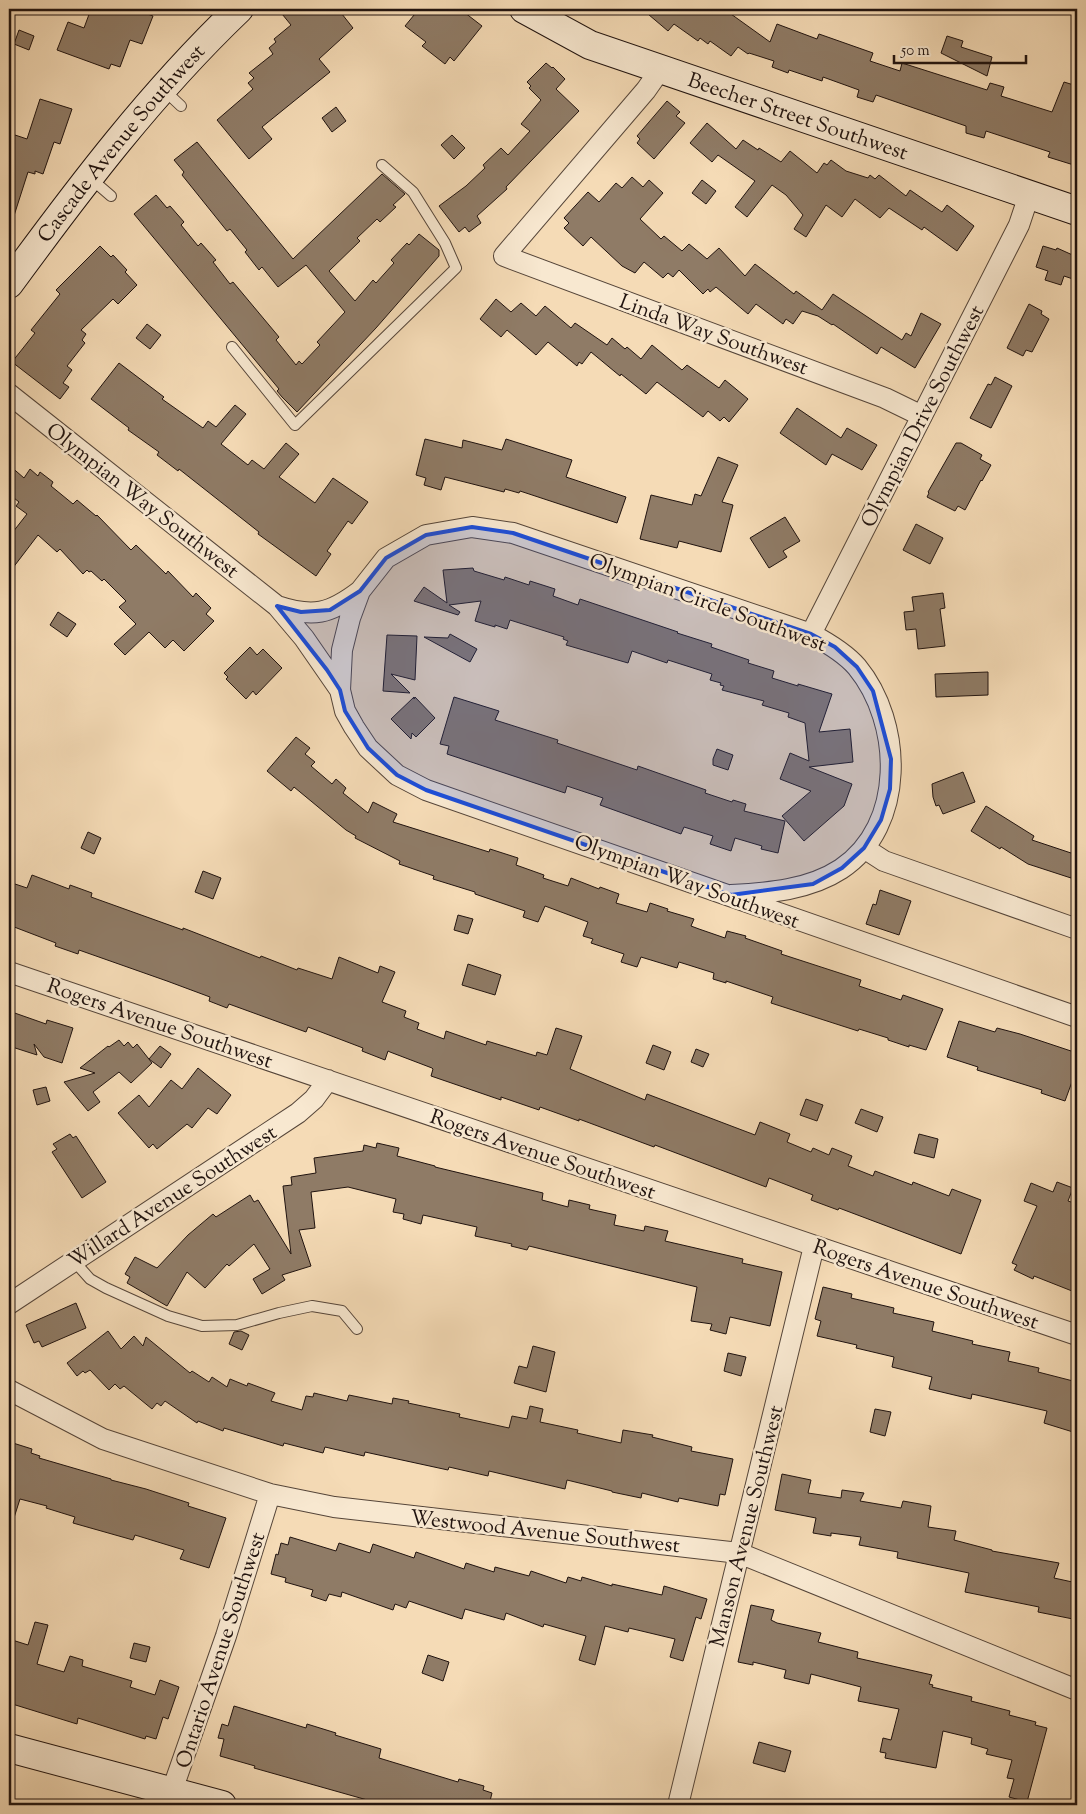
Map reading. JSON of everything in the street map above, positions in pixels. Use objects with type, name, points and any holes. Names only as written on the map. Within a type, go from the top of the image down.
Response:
[{"type":"street","name":"Cascade Avenue Southwest","points":[[9,284],[88,177],[172,97],[200,46],[239,9]]},
{"type":"street","name":"Beecher Street Southwest","points":[[528,10],[590,45],[1077,211]]},
{"type":"street","name":"Linda Way Southwest","points":[[660,70],[646,90],[504,256],[885,398],[922,416]]},
{"type":"street","name":"Olympian Drive Southwest","points":[[811,634],[1019,226],[1029,195]]},
{"type":"street","name":"Olympian Way Southwest","points":[[9,394],[277,606],[304,638],[340,690],[346,711],[368,748],[397,775],[426,790],[732,895],[818,928],[1077,1017]]},
{"type":"street","name":"Olympian Circle Southwest","points":[[342,650],[350,618],[360,591],[386,558],[426,535],[472,527],[513,533],[811,634],[835,647],[857,667],[873,691],[883,718],[891,759],[890,789],[881,820],[864,848],[842,868],[813,884],[769,893],[732,895]]},
{"type":"street","name":"Olympian Way Southwest","points":[[277,606],[301,612],[330,610],[343,604],[360,591]]},
{"type":"street","name":"Olympian Way Southwest","points":[[340,690],[342,650]]},
{"type":"street","points":[[864,848],[884,860],[1077,929]]},
{"type":"street","name":"Rogers Avenue Southwest","points":[[9,972],[1077,1335]]},
{"type":"street","name":"Willard Avenue Southwest","points":[[9,1304],[298,1113],[314,1099],[328,1080]]},
{"type":"street","name":"Manson Avenue Southwest","points":[[678,1805],[814,1246]]},
{"type":"street","name":"Westwood Avenue Southwest","points":[[9,1390],[103,1439],[270,1494],[334,1507],[739,1553],[1077,1690]]},
{"type":"street","name":"Ontario Avenue Southwest","points":[[170,1798],[226,1636],[270,1494]]},
{"type":"street","points":[[9,1748],[170,1798],[222,1805]]},
{"type":"lane","points":[[232,347],[295,425],[456,268],[445,244],[413,192],[382,165]]},
{"type":"lane","points":[[88,177],[111,196]]},
{"type":"lane","points":[[74,1261],[90,1279],[106,1288],[168,1316],[202,1326],[237,1325],[312,1306],[342,1311],[357,1329]]},
{"type":"highlighted area","points":[[472,527],[513,533],[811,634],[835,647],[857,667],[873,691],[891,759],[890,789],[881,820],[864,848],[842,868],[813,884],[731,895],[426,790],[397,775],[368,748],[345,711],[340,690],[327,670],[277,606],[301,612],[330,610],[360,591],[386,558],[426,535]]},
{"type":"building","points":[[91,9],[134,9],[153,16],[142,44],[130,40],[120,67],[111,64],[109,69],[57,50],[68,22],[84,28]]},
{"type":"building","points":[[278,9],[338,9],[353,28],[319,59],[330,72],[262,127],[272,139],[249,159],[217,120],[253,89],[248,83],[254,78],[249,73],[273,54],[269,48],[276,42],[274,39],[291,25]]},
{"type":"building","points":[[419,9],[460,9],[482,26],[454,61],[450,57],[445,64],[422,46],[426,42],[405,26]]},
{"type":"building","points":[[642,9],[724,9],[770,42],[777,24],[817,39],[819,34],[873,53],[870,61],[900,71],[902,63],[987,90],[990,83],[1004,87],[1001,96],[1052,112],[1064,82],[1077,86],[1077,166],[1048,157],[1050,152],[986,131],[984,138],[966,133],[966,126],[876,95],[873,102],[857,97],[859,90],[823,77],[822,81],[789,70],[788,73],[772,67],[774,61],[748,54],[738,47],[731,56],[710,41],[708,44],[700,38],[698,41],[674,24],[668,31]]},
{"type":"building","points":[[19,30],[34,36],[29,50],[14,44]]},
{"type":"building","points":[[947,36],[963,41],[961,47],[992,57],[987,76],[941,53]]},
{"type":"building","points":[[546,63],[565,79],[556,89],[579,111],[506,187],[507,189],[477,216],[481,223],[469,232],[465,227],[459,232],[439,206],[466,186],[485,168],[483,165],[501,148],[508,155],[530,131],[521,124],[541,100],[529,88],[531,86],[527,82]]},
{"type":"building","points":[[40,99],[72,109],[60,144],[54,142],[43,174],[35,171],[35,174],[28,172],[12,222],[9,222],[9,133],[27,139]]},
{"type":"building","points":[[667,101],[680,112],[676,116],[685,123],[654,159],[637,143],[640,139],[637,136]]},
{"type":"building","points":[[336,107],[346,121],[332,132],[322,118]]},
{"type":"building","points":[[707,123],[736,149],[743,140],[781,162],[790,151],[817,173],[824,163],[827,165],[831,160],[846,171],[868,178],[870,175],[875,179],[879,175],[906,196],[910,190],[942,212],[947,205],[974,226],[957,251],[924,227],[922,230],[889,208],[880,218],[855,199],[842,217],[826,205],[806,237],[794,229],[803,215],[786,195],[772,185],[747,217],[735,207],[755,181],[718,155],[712,162],[690,143]]},
{"type":"building","points":[[452,135],[465,148],[454,159],[441,145]]},
{"type":"building","points":[[197,142],[293,259],[382,174],[405,194],[393,205],[396,207],[380,222],[377,219],[357,238],[360,241],[329,271],[355,301],[373,280],[376,283],[394,263],[391,260],[407,243],[409,245],[419,234],[439,250],[439,256],[376,328],[297,412],[277,391],[279,389],[134,214],[156,195],[167,208],[170,206],[184,222],[181,225],[198,246],[201,243],[216,260],[213,262],[230,284],[233,282],[279,337],[276,340],[296,365],[299,361],[302,364],[320,345],[317,342],[345,312],[306,265],[278,287],[262,267],[259,270],[245,252],[247,250],[230,229],[227,231],[182,175],[184,172],[174,160]]},
{"type":"building","points":[[632,177],[643,187],[649,180],[663,193],[640,219],[661,239],[664,236],[682,251],[689,244],[707,259],[719,248],[745,276],[755,264],[794,294],[796,291],[822,310],[833,294],[902,340],[906,333],[911,336],[921,313],[941,324],[915,368],[881,347],[877,354],[818,316],[802,311],[793,324],[786,319],[783,324],[756,304],[748,314],[716,287],[710,292],[708,289],[703,294],[679,270],[673,277],[668,273],[663,278],[644,262],[635,273],[622,266],[591,237],[583,246],[564,228],[569,223],[564,218],[588,192],[599,202],[616,183],[622,188]]},
{"type":"building","points":[[702,180],[716,191],[706,204],[692,193]]},
{"type":"building","points":[[100,246],[111,257],[113,255],[127,270],[125,272],[137,285],[118,304],[113,299],[81,330],[86,334],[82,340],[85,343],[67,366],[72,370],[63,383],[69,387],[60,399],[12,362],[35,333],[31,330],[60,294],[56,290]]},
{"type":"building","points":[[1043,246],[1056,250],[1057,248],[1077,257],[1077,267],[1073,279],[1064,276],[1061,285],[1045,280],[1048,271],[1036,267]]},
{"type":"building","points":[[496,299],[511,312],[521,303],[536,316],[545,306],[571,328],[575,323],[607,345],[612,338],[625,349],[627,347],[641,359],[652,345],[682,370],[687,365],[719,388],[725,380],[748,399],[729,422],[724,417],[720,421],[708,411],[703,417],[657,382],[646,394],[591,352],[582,364],[579,362],[577,366],[548,342],[536,355],[507,330],[501,337],[480,319]]},
{"type":"building","points":[[1029,304],[1042,311],[1041,314],[1049,319],[1032,352],[1026,350],[1023,356],[1007,348]]},
{"type":"building","points":[[147,324],[161,335],[150,349],[136,338]]},
{"type":"building","points":[[119,363],[164,397],[162,399],[203,428],[208,421],[216,427],[235,405],[246,414],[221,444],[248,465],[252,460],[264,469],[286,443],[299,454],[279,477],[315,503],[333,478],[368,502],[352,524],[348,521],[327,551],[331,554],[316,576],[258,534],[259,532],[179,469],[178,471],[157,455],[159,452],[128,430],[129,428],[91,399]]},
{"type":"building","points":[[995,377],[1012,386],[991,428],[970,418],[988,384],[991,385]]},
{"type":"building","points":[[797,408],[841,438],[847,428],[877,445],[862,470],[832,454],[826,465],[780,433]]},
{"type":"building","points":[[425,439],[462,448],[463,440],[502,450],[506,439],[572,460],[566,477],[626,497],[617,523],[520,491],[519,493],[505,489],[504,492],[445,477],[441,490],[424,485],[426,478],[416,475]]},
{"type":"building","points":[[956,443],[961,443],[982,455],[980,459],[991,465],[965,510],[958,506],[955,511],[927,497]]},
{"type":"building","points":[[718,457],[738,465],[722,502],[733,505],[721,552],[679,541],[677,548],[640,539],[651,495],[692,505],[695,494],[701,496]]},
{"type":"building","points":[[9,465],[24,478],[30,469],[38,476],[40,472],[53,482],[51,486],[73,504],[77,500],[97,515],[131,550],[136,545],[166,574],[168,571],[193,597],[196,593],[211,608],[206,614],[214,621],[184,651],[173,640],[165,648],[149,632],[125,655],[114,644],[136,624],[119,607],[126,601],[104,579],[102,581],[91,571],[87,570],[83,574],[60,549],[57,552],[38,535],[9,573],[9,537],[27,514],[16,506],[19,502],[9,494]]},
{"type":"building","points":[[785,517],[800,541],[783,551],[787,557],[769,568],[750,538]]},
{"type":"building","points":[[916,524],[943,538],[930,564],[903,550]]},
{"type":"building","points":[[473,568],[474,571],[504,580],[505,577],[529,585],[530,581],[555,589],[553,596],[578,605],[580,599],[678,632],[712,644],[711,647],[749,660],[748,663],[774,671],[772,678],[832,694],[819,732],[850,729],[853,762],[809,767],[852,784],[844,806],[804,841],[782,816],[811,791],[780,779],[790,753],[809,761],[805,723],[788,717],[789,713],[762,705],[764,701],[722,690],[724,686],[720,685],[721,683],[710,680],[712,674],[668,660],[667,663],[632,651],[628,663],[566,645],[568,641],[563,639],[564,637],[510,620],[507,629],[475,621],[481,601],[449,605],[460,612],[458,615],[414,601],[424,587],[447,603],[443,570]]},
{"type":"building","points":[[943,593],[945,608],[940,609],[945,646],[918,649],[916,629],[906,630],[904,612],[914,611],[912,597]]},
{"type":"building","points":[[58,612],[76,624],[67,637],[50,625]]},
{"type":"building","points":[[450,634],[477,649],[470,662],[424,637],[448,638]]},
{"type":"building","points":[[387,635],[417,636],[415,680],[391,674],[410,693],[383,691]]},
{"type":"building","points":[[250,647],[257,655],[263,649],[282,668],[256,695],[253,691],[246,699],[226,679],[228,677],[224,673]]},
{"type":"building","points":[[988,672],[988,695],[936,697],[935,674]]},
{"type":"building","points":[[414,697],[435,718],[416,737],[412,733],[411,739],[391,719]]},
{"type":"building","points":[[454,697],[499,711],[495,720],[558,740],[557,743],[637,770],[638,766],[706,790],[705,793],[732,802],[733,800],[746,804],[744,811],[785,821],[778,853],[761,849],[762,846],[735,838],[731,851],[710,844],[713,836],[684,827],[681,834],[600,805],[603,798],[567,786],[565,793],[447,754],[449,746],[440,744]]},
{"type":"building","points":[[296,737],[310,748],[305,754],[315,762],[311,766],[332,784],[336,779],[346,788],[343,793],[368,813],[373,802],[397,814],[393,822],[489,852],[490,849],[518,858],[516,865],[544,875],[543,878],[568,886],[571,878],[599,889],[600,887],[619,894],[616,903],[647,912],[650,903],[668,909],[667,911],[694,919],[691,926],[699,929],[725,938],[727,931],[746,936],[745,938],[782,951],[781,954],[861,980],[859,986],[901,1000],[903,995],[943,1009],[926,1050],[909,1045],[909,1047],[888,1040],[888,1038],[859,1029],[858,1031],[771,1003],[773,997],[726,981],[726,983],[713,979],[714,973],[679,962],[677,968],[641,957],[637,967],[621,962],[624,954],[591,943],[593,939],[583,936],[588,922],[545,906],[538,922],[523,917],[525,911],[475,894],[475,892],[433,879],[434,876],[399,864],[400,861],[355,838],[356,836],[294,787],[291,791],[267,771]]},
{"type":"building","points":[[717,749],[733,755],[728,770],[713,765]]},
{"type":"building","points":[[963,772],[975,802],[943,814],[939,805],[936,806],[932,784]]},
{"type":"building","points":[[986,806],[1034,836],[1032,840],[1077,855],[1071,878],[1028,864],[971,831]]},
{"type":"building","points":[[88,832],[101,838],[94,854],[81,848]]},
{"type":"building","points":[[203,871],[221,878],[213,899],[195,892]]},
{"type":"building","points":[[32,875],[69,889],[70,885],[92,893],[91,897],[183,930],[183,928],[260,958],[261,956],[297,970],[298,968],[332,979],[339,957],[378,973],[380,966],[395,972],[382,1002],[406,1011],[404,1017],[419,1023],[417,1029],[444,1039],[446,1031],[486,1045],[487,1041],[536,1056],[537,1052],[547,1055],[556,1028],[582,1036],[570,1069],[645,1100],[647,1094],[755,1135],[760,1122],[790,1134],[787,1142],[811,1152],[813,1148],[829,1155],[832,1148],[852,1156],[848,1166],[873,1176],[875,1171],[912,1185],[913,1182],[949,1196],[952,1189],[981,1200],[961,1254],[839,1208],[838,1210],[811,1200],[813,1195],[769,1178],[766,1187],[655,1145],[654,1147],[579,1119],[579,1121],[540,1107],[539,1110],[501,1097],[501,1100],[431,1076],[432,1068],[388,1051],[385,1060],[362,1051],[363,1048],[308,1027],[306,1032],[229,1004],[227,1008],[209,1001],[210,997],[167,981],[79,950],[78,954],[55,946],[56,943],[9,925],[9,882],[27,888]]},
{"type":"building","points":[[880,890],[911,901],[899,935],[866,924],[873,904],[876,905]]},
{"type":"building","points":[[458,915],[473,919],[468,934],[454,930]]},
{"type":"building","points":[[468,964],[501,975],[495,995],[462,985]]},
{"type":"building","points":[[9,1011],[46,1024],[47,1020],[73,1028],[62,1063],[44,1057],[34,1044],[37,1055],[9,1046]]},
{"type":"building","points":[[959,1021],[995,1032],[997,1028],[1020,1034],[1077,1053],[1077,1068],[1065,1101],[1041,1093],[1042,1090],[977,1070],[978,1067],[947,1057]]},
{"type":"building","points":[[119,1040],[124,1046],[128,1042],[133,1048],[137,1044],[152,1063],[131,1083],[119,1072],[93,1092],[100,1102],[88,1111],[64,1082],[95,1073],[80,1068],[108,1046]]},
{"type":"building","points":[[653,1045],[671,1052],[664,1070],[646,1063]]},
{"type":"building","points":[[160,1046],[171,1054],[161,1068],[149,1059]]},
{"type":"building","points":[[696,1049],[709,1054],[703,1067],[691,1062]]},
{"type":"building","points":[[198,1068],[231,1095],[217,1114],[208,1108],[192,1128],[187,1124],[157,1149],[153,1144],[149,1148],[118,1113],[139,1095],[149,1107],[171,1080],[182,1089]]},
{"type":"building","points":[[46,1087],[50,1101],[37,1105],[33,1090]]},
{"type":"building","points":[[806,1099],[823,1105],[817,1121],[800,1115]]},
{"type":"building","points":[[861,1109],[883,1117],[877,1132],[855,1123]]},
{"type":"building","points":[[70,1134],[73,1138],[76,1136],[106,1182],[82,1198],[52,1152],[57,1149],[53,1144]]},
{"type":"building","points":[[919,1134],[938,1139],[934,1158],[914,1153]]},
{"type":"building","points":[[377,1143],[399,1148],[397,1156],[543,1193],[542,1200],[568,1207],[569,1200],[590,1205],[589,1209],[616,1215],[614,1225],[644,1231],[645,1226],[668,1231],[665,1241],[743,1259],[742,1263],[782,1272],[770,1326],[730,1317],[726,1334],[710,1330],[712,1324],[691,1321],[697,1287],[529,1246],[527,1250],[511,1246],[512,1244],[475,1236],[477,1227],[423,1215],[421,1224],[403,1219],[404,1214],[393,1212],[396,1199],[348,1187],[311,1192],[315,1228],[299,1230],[311,1266],[282,1275],[285,1280],[262,1294],[253,1279],[270,1269],[254,1244],[229,1266],[227,1264],[205,1288],[187,1272],[167,1306],[127,1283],[130,1277],[125,1274],[135,1257],[157,1268],[188,1235],[213,1214],[216,1217],[250,1195],[254,1202],[258,1200],[291,1254],[283,1186],[292,1185],[291,1177],[316,1173],[314,1158],[363,1151],[364,1145],[376,1148]]},
{"type":"building","points":[[1057,1182],[1073,1188],[1068,1201],[1077,1204],[1077,1277],[1072,1291],[1034,1276],[1033,1279],[1014,1270],[1017,1265],[1012,1263],[1037,1206],[1024,1201],[1031,1183],[1053,1192]]},
{"type":"building","points":[[823,1287],[852,1294],[851,1298],[894,1308],[893,1313],[934,1322],[932,1331],[973,1341],[972,1344],[1010,1352],[1008,1361],[1039,1368],[1038,1372],[1077,1382],[1077,1418],[1073,1432],[1044,1423],[1047,1411],[972,1394],[971,1399],[929,1389],[932,1377],[892,1367],[894,1357],[856,1348],[857,1345],[817,1336],[821,1321],[815,1319]]},
{"type":"building","points":[[76,1303],[86,1328],[42,1347],[39,1341],[34,1343],[26,1325]]},
{"type":"building","points":[[108,1331],[121,1349],[134,1336],[143,1346],[146,1337],[190,1373],[192,1371],[209,1382],[212,1377],[227,1387],[230,1379],[247,1386],[248,1383],[275,1393],[271,1401],[302,1410],[306,1396],[313,1397],[314,1393],[347,1401],[349,1395],[392,1404],[393,1398],[460,1414],[459,1417],[509,1428],[512,1416],[527,1419],[530,1406],[543,1409],[540,1422],[578,1430],[577,1433],[621,1443],[623,1430],[653,1435],[652,1437],[692,1447],[691,1451],[733,1459],[725,1495],[720,1494],[718,1506],[679,1498],[678,1502],[642,1493],[641,1498],[567,1480],[565,1489],[489,1471],[488,1476],[449,1467],[448,1470],[365,1452],[364,1456],[325,1447],[323,1453],[284,1443],[283,1446],[224,1428],[223,1431],[198,1421],[197,1423],[165,1401],[161,1406],[157,1403],[152,1409],[124,1386],[120,1389],[115,1384],[109,1390],[90,1370],[85,1373],[83,1371],[77,1376],[67,1363]]},
{"type":"building","points":[[241,1331],[249,1335],[242,1350],[229,1344],[234,1332]]},
{"type":"building","points":[[533,1346],[555,1352],[546,1392],[514,1383],[519,1366],[527,1368]]},
{"type":"building","points":[[728,1353],[746,1357],[741,1376],[724,1371]]},
{"type":"building","points":[[875,1409],[891,1412],[885,1436],[870,1432]]},
{"type":"building","points":[[13,1443],[32,1449],[31,1453],[40,1456],[39,1458],[146,1489],[189,1503],[188,1506],[226,1518],[209,1568],[180,1559],[184,1550],[135,1535],[133,1540],[73,1523],[75,1517],[46,1508],[47,1506],[20,1499],[12,1524],[9,1523],[9,1456]]},
{"type":"building","points":[[782,1474],[811,1480],[808,1493],[841,1498],[842,1490],[864,1493],[860,1501],[901,1508],[903,1501],[931,1506],[928,1527],[956,1531],[954,1540],[992,1551],[1059,1563],[1054,1578],[1077,1583],[1077,1614],[1074,1613],[1073,1619],[1038,1612],[1039,1607],[965,1592],[969,1573],[897,1558],[898,1552],[859,1545],[861,1537],[813,1533],[816,1518],[775,1510]]},
{"type":"building","points":[[290,1537],[336,1551],[339,1543],[370,1553],[373,1544],[414,1558],[416,1552],[464,1569],[466,1563],[494,1572],[495,1567],[529,1576],[531,1571],[566,1583],[568,1577],[581,1581],[582,1577],[612,1586],[612,1584],[662,1595],[664,1586],[707,1599],[701,1619],[696,1617],[683,1661],[670,1657],[675,1639],[629,1628],[628,1632],[605,1626],[595,1665],[579,1660],[586,1636],[544,1624],[543,1627],[506,1613],[504,1620],[465,1609],[462,1619],[409,1601],[406,1608],[395,1604],[393,1610],[342,1592],[341,1597],[329,1594],[326,1601],[311,1596],[313,1590],[285,1582],[286,1578],[271,1574],[281,1543],[288,1545]]},
{"type":"building","points":[[751,1605],[774,1610],[771,1620],[777,1623],[821,1633],[818,1642],[858,1652],[857,1658],[932,1675],[929,1684],[933,1685],[932,1687],[972,1697],[971,1701],[1010,1711],[1009,1715],[1036,1722],[1035,1725],[1047,1728],[1027,1802],[1009,1797],[1014,1779],[1007,1778],[1012,1760],[986,1754],[988,1749],[971,1744],[972,1738],[943,1731],[936,1768],[885,1758],[886,1753],[880,1752],[883,1738],[891,1740],[899,1709],[858,1701],[861,1687],[811,1674],[809,1684],[784,1678],[786,1670],[753,1662],[753,1665],[738,1662]]},
{"type":"building","points":[[35,1622],[48,1625],[37,1664],[64,1672],[70,1656],[83,1660],[82,1666],[132,1681],[130,1687],[155,1695],[160,1680],[179,1687],[168,1719],[163,1717],[156,1739],[146,1736],[145,1739],[78,1718],[77,1724],[9,1703],[9,1639],[28,1645]]},
{"type":"building","points":[[134,1643],[150,1647],[146,1662],[130,1658]]},
{"type":"building","points":[[428,1655],[449,1662],[443,1681],[422,1673]]},
{"type":"building","points":[[234,1706],[306,1728],[307,1724],[336,1733],[335,1735],[381,1749],[379,1758],[458,1782],[459,1779],[484,1786],[483,1790],[492,1793],[489,1805],[385,1805],[254,1768],[255,1766],[220,1756],[224,1739],[218,1738],[222,1724],[228,1726]]},
{"type":"building","points":[[759,1742],[791,1751],[785,1772],[753,1763]]}]
